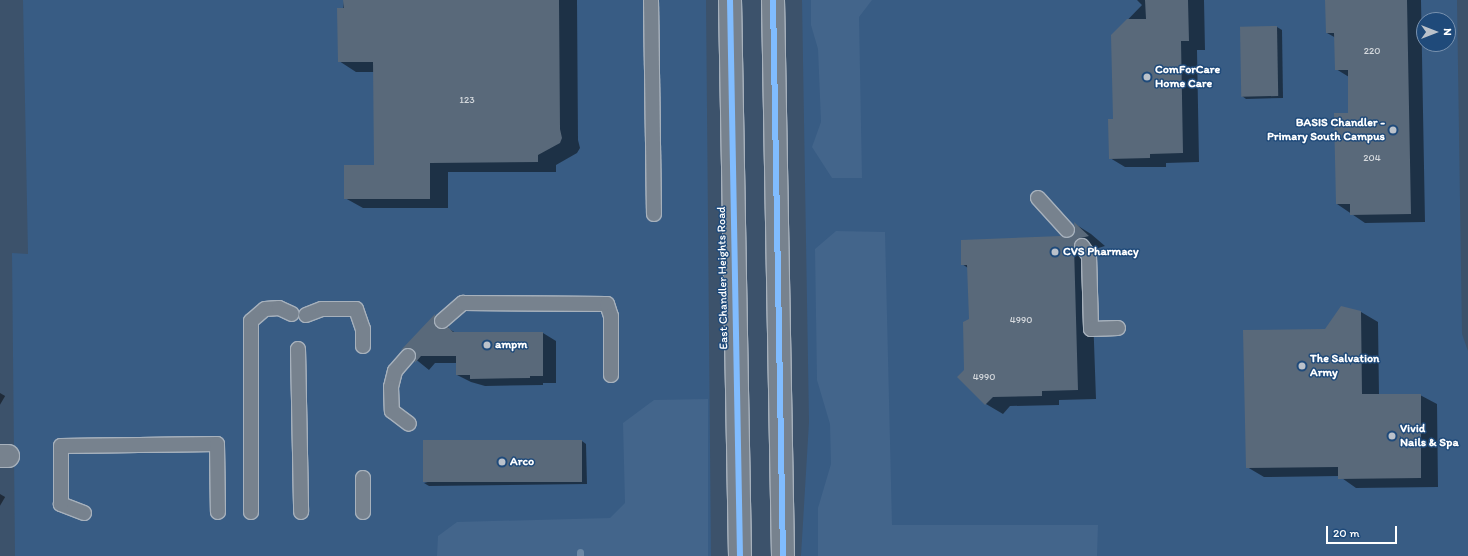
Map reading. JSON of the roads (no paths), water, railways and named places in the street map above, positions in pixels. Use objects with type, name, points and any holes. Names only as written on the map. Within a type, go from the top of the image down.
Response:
[{"type":"main road","name":"East Chandler Heights Road","points":[[730,0],[740,556]]},
{"type":"main road","points":[[773,0],[783,556]]},
{"type":"lane","points":[[651,0],[654,214]]},
{"type":"lane","points":[[1038,198],[1067,230]]},
{"type":"lane","points":[[1082,246],[1089,256],[1091,328],[1118,328]]},
{"type":"lane","points":[[442,321],[463,303],[607,304],[611,316],[611,375]]},
{"type":"lane","points":[[251,512],[251,321],[265,309],[287,308]]},
{"type":"lane","points":[[306,308],[356,309],[364,329],[363,346]]},
{"type":"lane","points":[[298,349],[301,512]]},
{"type":"lane","points":[[408,356],[395,371],[391,387],[392,411],[408,424]]},
{"type":"lane","points":[[84,513],[61,504],[61,446],[217,444],[218,512]]},
{"type":"lane","points":[[363,478],[363,512]]},
{"type":"place","name":"ComForCare Home Care","points":[[1147,77]]},
{"type":"place","name":"BASIS Chandler - Primary South Campus","points":[[1393,130]]},
{"type":"place","name":"CVS Pharmacy","points":[[1055,252]]},
{"type":"place","name":"ampm","points":[[487,345]]},
{"type":"place","name":"The Salvation Army","points":[[1302,366]]},
{"type":"place","name":"Vivid Nails & Spa","points":[[1392,436]]},
{"type":"place","name":"Arco","points":[[502,462]]}]
